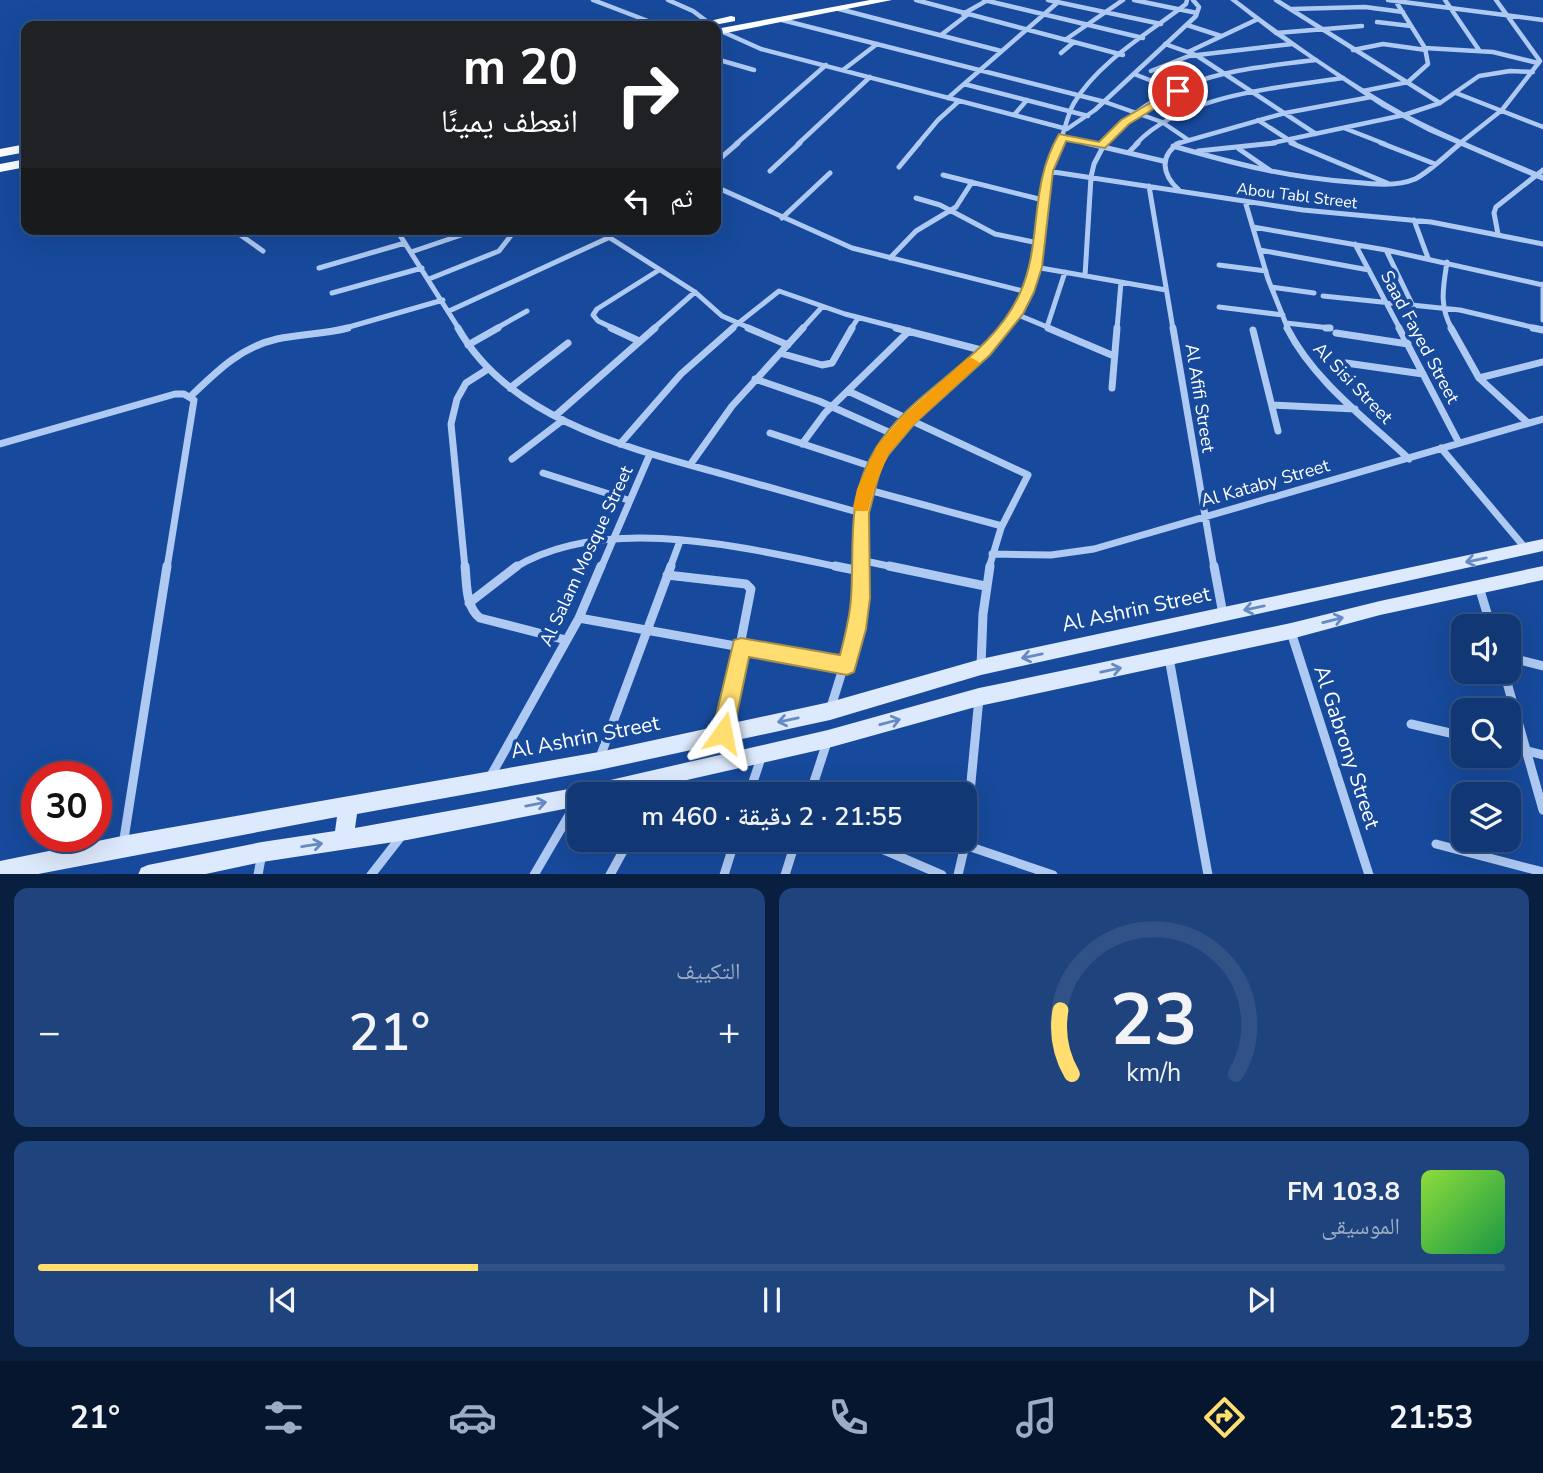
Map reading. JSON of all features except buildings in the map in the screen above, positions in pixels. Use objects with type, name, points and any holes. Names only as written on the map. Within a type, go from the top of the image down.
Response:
[{"type":"highway","points":[[721,28],[835,5],[887,0]]},
{"type":"highway","points":[[721,28],[782,20],[835,5]]},
{"type":"highway","points":[[0,153],[21,149]]},
{"type":"highway","points":[[0,168],[21,164]]},
{"type":"main road","name":"Al Ashrin Street","points":[[0,871],[122,846],[599,761],[830,711],[981,667],[1535,547]]},
{"type":"main road","points":[[640,782],[828,739],[979,697],[1291,631],[1380,608],[1543,573]]},
{"type":"main road","points":[[1362,585],[1380,608]]},
{"type":"main road","points":[[148,874],[262,852],[407,830],[567,799]]},
{"type":"main road","points":[[344,840],[348,807]]},
{"type":"street","points":[[593,0],[648,21]]},
{"type":"street","points":[[668,0],[693,10],[706,21]]},
{"type":"street","points":[[916,0],[1123,54]]},
{"type":"street","points":[[941,35],[985,0],[1143,38]]},
{"type":"street","points":[[1048,0],[1161,24]]},
{"type":"street","points":[[1065,40],[1123,0]]},
{"type":"street","points":[[1135,0],[1197,13]]},
{"type":"street","points":[[830,711],[847,666],[858,618],[861,513],[865,489],[873,467],[909,419],[985,351],[1016,314],[1035,267],[1047,171],[1067,129],[1070,111],[1079,95],[1099,74],[1179,10],[1187,0]]},
{"type":"street","points":[[721,32],[761,49],[1067,129],[1105,102],[1187,25],[1199,6],[1193,0]]},
{"type":"street","points":[[1233,0],[1276,33],[1371,97],[1463,143],[1541,174]]},
{"type":"street","points":[[1276,0],[1440,103]]},
{"type":"street","points":[[1388,0],[1543,20]]},
{"type":"street","points":[[1363,91],[1405,83],[1424,72],[1428,64],[1425,49],[1395,0]]},
{"type":"street","points":[[1445,0],[1479,50]]},
{"type":"street","points":[[1173,146],[1274,174],[1329,183],[1391,184],[1417,178],[1502,110],[1538,63],[1538,54],[1496,0]]},
{"type":"street","points":[[948,98],[1057,2]]},
{"type":"street","points":[[835,5],[1001,51]]},
{"type":"street","points":[[1290,9],[1365,7],[1403,12]]},
{"type":"street","points":[[1188,52],[1258,19]]},
{"type":"street","points":[[782,20],[1105,102],[1162,122],[1187,139]]},
{"type":"street","points":[[1377,22],[1411,26]]},
{"type":"street","points":[[1187,25],[1222,36]]},
{"type":"street","points":[[1276,33],[1363,26]]},
{"type":"street","points":[[1062,53],[1074,42]]},
{"type":"street","points":[[843,70],[877,44]]},
{"type":"street","points":[[1165,44],[1196,55],[1316,134]]},
{"type":"street","points":[[1151,71],[1196,55],[1292,44]]},
{"type":"street","points":[[1352,50],[1383,44],[1425,49],[1479,50],[1538,63]]},
{"type":"street","points":[[721,60],[754,70]]},
{"type":"street","points":[[1085,276],[1093,178],[1101,145],[1110,134],[1139,112],[1222,72],[1316,60]]},
{"type":"street","points":[[721,158],[826,65]]},
{"type":"street","points":[[1193,152],[1239,149],[1404,115],[1440,103],[1479,76],[1510,71],[1533,72]]},
{"type":"street","points":[[1135,74],[1178,91]]},
{"type":"street","points":[[770,171],[870,77]]},
{"type":"street","points":[[1129,152],[1148,131],[1162,122],[1252,91],[1343,78]]},
{"type":"street","points":[[964,83],[1088,116]]},
{"type":"street","points":[[1456,93],[1543,127]]},
{"type":"street","points":[[1180,191],[1164,172],[1163,161],[1173,146],[1187,139],[1285,113],[1371,97]]},
{"type":"street","points":[[1014,116],[1027,100]]},
{"type":"street","points":[[898,167],[931,127],[959,101]]},
{"type":"street","points":[[1258,120],[1285,140],[1391,184]]},
{"type":"street","points":[[1343,128],[1435,164]]},
{"type":"street","points":[[1062,137],[1163,161]]},
{"type":"street","points":[[1239,149],[1274,174]]},
{"type":"street","name":"Abou Tabl Street","points":[[1047,171],[1303,210],[1414,220],[1543,244]]},
{"type":"street","points":[[782,218],[830,173]]},
{"type":"street","points":[[1498,234],[1494,213],[1496,207],[1541,174]]},
{"type":"street","points":[[943,175],[1043,200]]},
{"type":"street","points":[[890,258],[916,231],[961,203],[972,182]]},
{"type":"street","name":"Al Afifi Street","points":[[1149,186],[1204,517],[1224,615]]},
{"type":"street","points":[[721,189],[831,241],[1027,292]]},
{"type":"street","points":[[916,198],[951,211],[995,234],[1038,243]]},
{"type":"street","name":"Al Sisi Street","points":[[1245,201],[1271,287],[1301,351],[1324,379],[1409,458]]},
{"type":"street","points":[[1414,220],[1428,258]]},
{"type":"street","points":[[1253,227],[1428,258],[1543,285],[1543,320]]},
{"type":"street","points":[[240,235],[263,251]]},
{"type":"street","points":[[400,235],[443,300],[468,345],[488,369],[510,388],[563,420],[650,454],[861,513]]},
{"type":"street","points":[[411,252],[461,235]]},
{"type":"street","points":[[429,279],[499,251],[511,235]]},
{"type":"street","points":[[604,235],[695,292],[716,312],[788,345]]},
{"type":"street","points":[[449,310],[608,238]]},
{"type":"street","points":[[319,268],[405,243]]},
{"type":"street","name":"Saad Fayed Street","points":[[1355,244],[1459,443]]},
{"type":"street","points":[[1260,250],[1369,270]]},
{"type":"street","points":[[1385,250],[1413,306]]},
{"type":"street","points":[[1447,262],[1441,308],[1479,378],[1528,423]]},
{"type":"street","points":[[1219,265],[1266,271]]},
{"type":"street","points":[[1035,267],[1166,290]]},
{"type":"street","points":[[332,293],[422,268]]},
{"type":"street","points":[[639,341],[594,319],[594,312],[659,270]]},
{"type":"street","points":[[1047,327],[1065,272]]},
{"type":"street","points":[[1112,388],[1121,282]]},
{"type":"street","points":[[1271,287],[1314,293]]},
{"type":"street","points":[[620,443],[681,374],[737,323],[779,291],[858,318],[985,351]]},
{"type":"street","points":[[555,415],[695,292]]},
{"type":"street","points":[[1323,296],[1485,314],[1543,330]]},
{"type":"street","points":[[191,396],[226,363],[250,348],[278,339],[326,334],[443,300]]},
{"type":"street","points":[[690,465],[710,434],[755,379],[822,307]]},
{"type":"street","points":[[1219,307],[1283,316]]},
{"type":"street","points":[[468,345],[527,311]]},
{"type":"street","points":[[1016,314],[1114,356]]},
{"type":"street","points":[[780,353],[822,365],[832,363],[858,318]]},
{"type":"street","points":[[1286,323],[1408,344]]},
{"type":"street","points":[[1254,330],[1278,431]]},
{"type":"street","points":[[802,444],[832,406],[909,331]]},
{"type":"street","points":[[510,388],[568,343]]},
{"type":"street","points":[[1479,378],[1543,362]]},
{"type":"street","points":[[1346,363],[1423,374]]},
{"type":"street","points":[[488,369],[482,370],[461,389],[453,406],[451,424],[469,603],[472,612],[480,618],[566,640]]},
{"type":"street","points":[[755,379],[832,406],[895,435]]},
{"type":"street","points":[[848,391],[1028,475],[1002,526],[992,554],[985,586],[981,667]]},
{"type":"street","points":[[0,444],[175,394],[191,396]]},
{"type":"street","points":[[122,846],[195,404],[191,396]]},
{"type":"street","points":[[1272,405],[1356,409]]},
{"type":"street","name":"Al Kataby Street","points":[[992,554],[1051,555],[1094,549],[1543,419]]},
{"type":"street","points":[[512,459],[563,420]]},
{"type":"street","points":[[769,433],[873,467]]},
{"type":"street","points":[[1441,448],[1535,547]]},
{"type":"street","name":"Al Salam Mosque Street","points":[[488,781],[579,618],[650,454]]},
{"type":"street","points":[[543,473],[628,500]]},
{"type":"street","points":[[865,489],[1002,526]]},
{"type":"street","points":[[469,603],[490,584],[538,555],[564,547],[611,540],[680,541],[748,549],[860,571]]},
{"type":"street","points":[[599,761],[680,541]]},
{"type":"street","points":[[860,560],[985,586]]},
{"type":"street","points":[[667,575],[749,586],[752,591],[723,733]]},
{"type":"street","points":[[1479,586],[1487,614]]},
{"type":"street","points":[[579,618],[847,666]]},
{"type":"street","name":"Al Gabrony Street","points":[[1291,631],[1369,874]]},
{"type":"street","points":[[1169,657],[1208,874]]},
{"type":"street","points":[[1521,660],[1543,666]]},
{"type":"street","points":[[1507,684],[1543,810]]},
{"type":"street","points":[[971,782],[979,697]]},
{"type":"street","points":[[1411,724],[1451,733]]},
{"type":"street","points":[[814,782],[828,739]]},
{"type":"street","points":[[1521,749],[1543,755]]},
{"type":"street","points":[[753,782],[762,754]]},
{"type":"street","points":[[660,782],[663,777]]},
{"type":"street","points":[[534,874],[567,818]]},
{"type":"street","points":[[371,874],[407,830]]},
{"type":"street","points":[[1436,844],[1543,872]]},
{"type":"street","points":[[977,849],[1053,874]]},
{"type":"street","points":[[258,874],[262,852]]},
{"type":"street","points":[[610,874],[622,852]]},
{"type":"street","points":[[724,874],[731,852]]},
{"type":"street","points":[[785,874],[792,852]]},
{"type":"street","points":[[889,852],[942,874]]},
{"type":"street","points":[[958,874],[963,852]]},
{"type":"slow traffic","points":[[862,507],[873,467],[883,450],[909,419],[972,363]]},
{"type":"route","points":[[723,733],[741,646],[847,666],[857,629],[860,598],[861,513],[865,489],[873,467],[883,450],[909,419],[985,351],[1016,314],[1032,279],[1047,171],[1062,137],[1101,145],[1110,134],[1139,112],[1178,91]]}]
